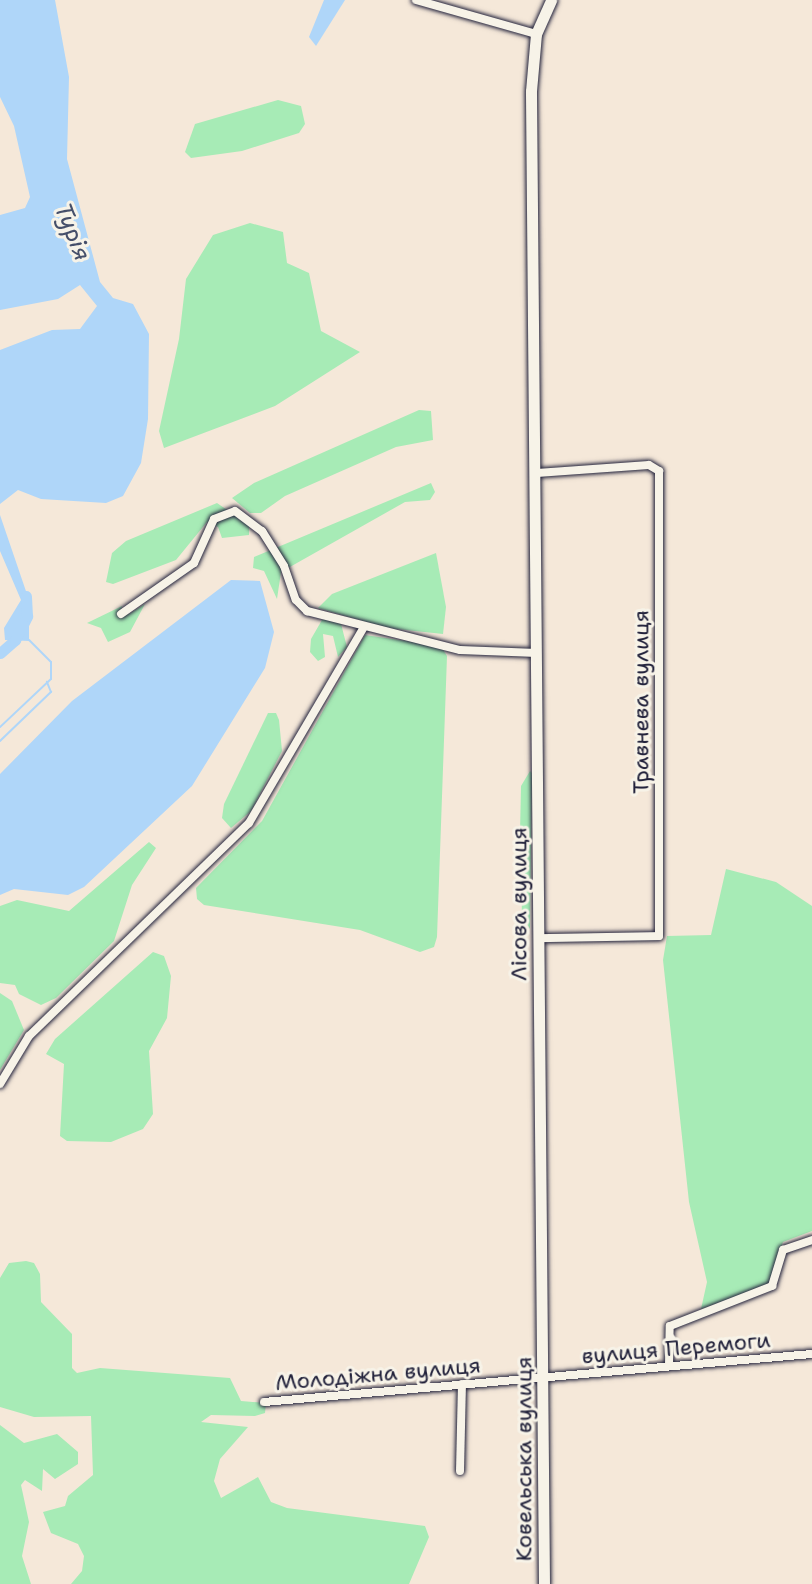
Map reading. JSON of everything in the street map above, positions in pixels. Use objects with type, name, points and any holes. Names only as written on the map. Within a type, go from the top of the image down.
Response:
[{"type":"street","points":[[416,0],[536,34]]},
{"type":"street","name":"Лісова вулиця","points":[[544,1334],[531,91],[536,34],[551,0]]},
{"type":"street","name":"Травнева вулиця","points":[[537,473],[649,465],[659,471],[659,936],[540,938]]},
{"type":"street","points":[[121,614],[194,563],[214,519],[235,511],[262,531],[301,606],[363,629],[460,650],[537,653]]},
{"type":"street","points":[[0,1084],[29,1036],[249,823],[363,629]]},
{"type":"street","points":[[669,1365],[670,1326],[772,1286],[783,1250],[812,1240]]},
{"type":"street","name":"Ковельська вулиця","points":[[544,1334],[544,1584]]},
{"type":"street","name":"вулиця Перемоги","points":[[544,1380],[669,1365],[812,1354]]},
{"type":"street","name":"Молодіжна вулиця","points":[[264,1402],[462,1384],[544,1380]]},
{"type":"street","points":[[460,1471],[462,1384]]},
{"type":"green space","points":[[278,100],[301,106],[305,124],[299,133],[242,151],[191,158],[185,152],[195,124]]},
{"type":"green space","points":[[250,223],[283,232],[287,263],[309,273],[321,331],[360,352],[275,406],[164,448],[159,431],[179,339],[186,279],[213,235]]},
{"type":"green space","points":[[419,410],[431,411],[433,440],[396,447],[285,496],[261,513],[250,513],[232,498],[254,483]]},
{"type":"green space","points":[[431,483],[435,492],[430,500],[405,502],[281,572],[277,599],[264,571],[253,568],[254,557]]},
{"type":"green space","points":[[217,503],[249,525],[249,535],[222,538],[218,527],[207,522],[176,560],[113,584],[106,582],[112,553],[126,541]]},
{"type":"green space","points":[[436,553],[446,607],[443,634],[387,628],[318,608],[332,594]]},
{"type":"green space","points":[[145,604],[130,632],[108,642],[101,628],[87,623],[122,606],[120,616]]},
{"type":"green space","points":[[330,617],[340,620],[347,647],[338,657],[333,636],[323,634],[325,657],[318,661],[310,652],[311,639],[322,620]]},
{"type":"green space","points":[[365,635],[427,644],[442,648],[447,656],[437,937],[434,947],[420,952],[360,930],[204,905],[197,899],[196,888],[262,821]]},
{"type":"green space","points":[[268,713],[276,713],[279,720],[282,751],[251,811],[231,828],[222,818],[224,804]]},
{"type":"green space","points":[[530,771],[530,929],[522,916],[520,833],[521,786]]},
{"type":"green space","points":[[149,842],[156,848],[132,885],[114,941],[56,998],[41,1005],[19,994],[15,985],[0,983],[0,906],[17,900],[69,911]]},
{"type":"green space","points":[[726,869],[776,882],[812,906],[812,1231],[783,1242],[768,1285],[701,1309],[707,1282],[689,1202],[663,960],[667,936],[711,935]]},
{"type":"green space","points":[[153,952],[164,956],[171,976],[167,1018],[149,1051],[153,1114],[143,1129],[111,1142],[67,1141],[60,1136],[64,1064],[46,1054],[55,1039]]},
{"type":"green space","points":[[0,993],[12,1001],[24,1030],[0,1070]]},
{"type":"green space","points":[[9,1263],[34,1263],[40,1274],[41,1302],[72,1334],[72,1368],[77,1373],[100,1368],[230,1378],[241,1401],[266,1403],[265,1413],[255,1416],[211,1415],[201,1422],[248,1427],[220,1459],[214,1481],[221,1498],[258,1477],[271,1502],[287,1508],[425,1526],[429,1537],[409,1584],[71,1584],[82,1571],[84,1556],[78,1544],[51,1533],[43,1512],[65,1506],[68,1496],[93,1475],[91,1416],[34,1417],[0,1407],[0,1278]]},
{"type":"green space","points":[[0,1425],[24,1443],[57,1434],[78,1452],[78,1464],[55,1479],[43,1469],[42,1491],[25,1480],[21,1485],[29,1522],[22,1556],[31,1584],[0,1584]]},
{"type":"water","points":[[0,0],[55,0],[69,77],[67,159],[100,282],[113,298],[133,304],[149,334],[148,419],[141,463],[123,496],[106,503],[41,499],[18,490],[0,504],[0,350],[52,330],[80,329],[97,306],[80,285],[58,299],[0,310],[0,215],[25,208],[30,197],[14,126],[0,97]]},
{"type":"water","points":[[324,0],[345,0],[316,46],[309,37]]},
{"type":"water","points":[[0,515],[29,600],[29,641],[5,640],[4,628],[21,600],[0,551]]},
{"type":"water","points":[[231,580],[260,581],[274,632],[265,668],[192,786],[84,887],[68,895],[14,889],[0,895],[0,774],[72,701]]},
{"type":"waterway","name":"Турія","points":[[0,653],[15,640],[27,616],[26,596]]},
{"type":"waterway","points":[[0,727],[51,679],[51,662],[29,640]]},
{"type":"waterway","points":[[0,741],[51,692],[47,682]]}]
